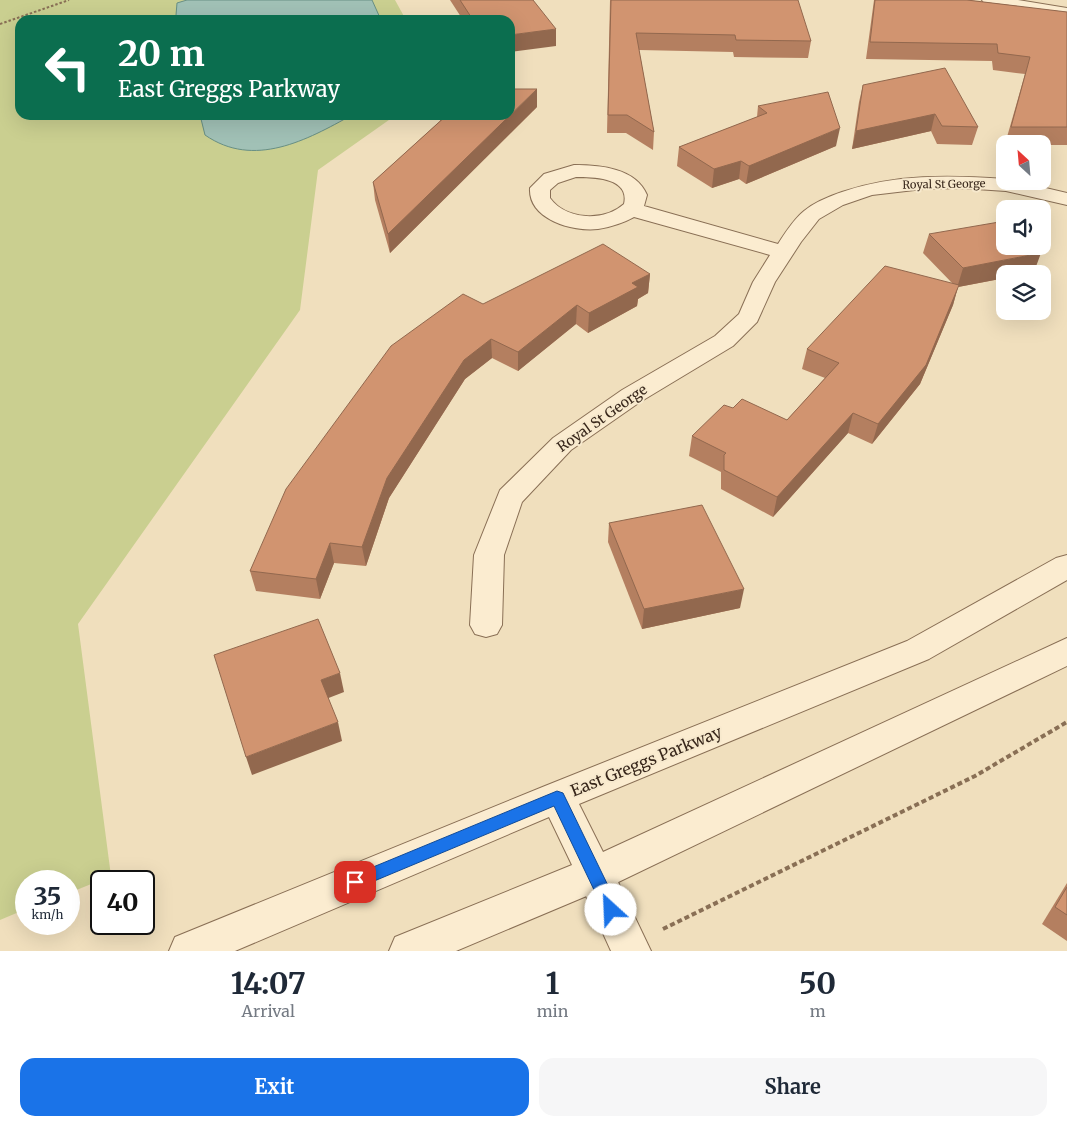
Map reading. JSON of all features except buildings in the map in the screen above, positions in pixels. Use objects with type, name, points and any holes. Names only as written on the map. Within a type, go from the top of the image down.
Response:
[{"type":"street","points":[[990,0],[1067,13]]},
{"type":"street","name":"Royal St George","points":[[486,625],[489,554],[510,497],[562,444],[631,396],[724,341],[748,317],[764,282],[812,215],[836,201],[868,190],[896,184],[961,182],[1006,184],[1067,199]]},
{"type":"street","points":[[630,209],[784,252]]},
{"type":"street","name":"East Greggs Parkway","points":[[189,951],[557,797],[918,650],[1067,566]]},
{"type":"street","points":[[409,951],[595,874],[1047,662],[1067,650]]},
{"type":"street","points":[[557,797],[631,951]]},
{"type":"path","points":[[26,15],[69,0]]},
{"type":"path","points":[[0,24],[15,19]]},
{"type":"path","points":[[677,923],[975,776],[1067,722]]},
{"type":"green space","points":[[0,0],[395,0],[403,15],[15,15],[15,120],[389,120],[318,170],[300,310],[78,624],[110,870],[90,870],[90,884],[80,889],[80,870],[15,870],[15,914],[0,920]]},
{"type":"water","points":[[187,0],[372,0],[379,15],[176,15],[177,3]]},
{"type":"water","points":[[201,120],[342,120],[299,141],[261,150],[242,150],[224,145],[205,135]]},
{"type":"route","points":[[355,882],[557,797],[611,910]]}]
